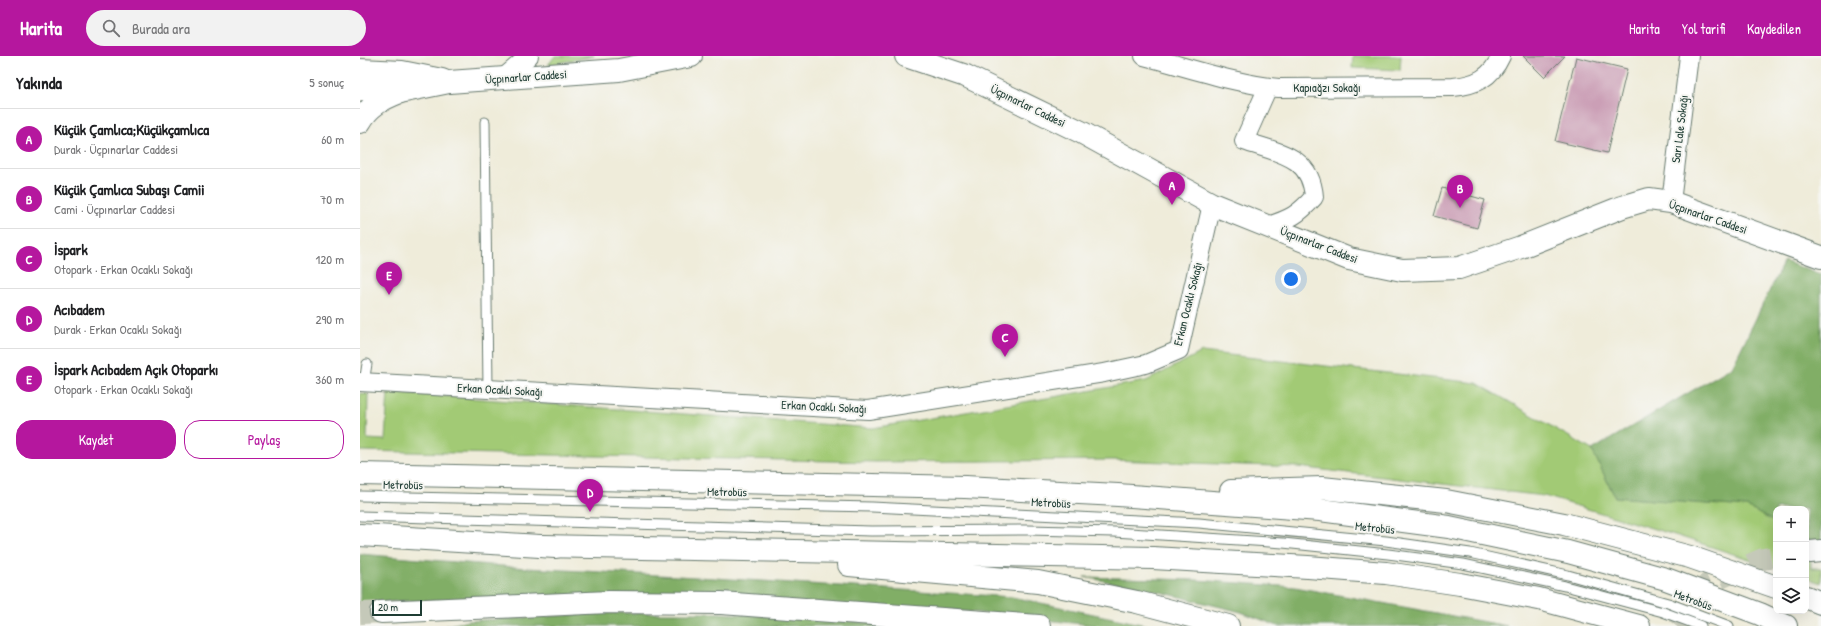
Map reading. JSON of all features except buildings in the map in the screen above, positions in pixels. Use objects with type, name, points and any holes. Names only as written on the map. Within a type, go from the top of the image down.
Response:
[{"type":"main road","name":"Üçpınarlar Caddesi","points":[[360,70],[402,72],[449,82],[619,70],[691,56]]},
{"type":"main road","name":"Üçpınarlar Caddesi","points":[[906,56],[966,76],[981,83],[1081,132],[1212,204],[1349,259],[1402,270],[1459,268],[1521,247],[1622,207],[1649,199],[1671,202],[1821,257]]},
{"type":"main road","points":[[360,122],[370,108],[385,97],[400,92],[449,82]]},
{"type":"main road","points":[[360,89],[400,92]]},
{"type":"main road","points":[[360,474],[965,487],[1118,495],[1320,510],[1449,527],[1568,552],[1666,579],[1760,614],[1786,626]]},
{"type":"main road","points":[[1118,495],[1322,488],[1446,501],[1564,524],[1690,557],[1773,585]]},
{"type":"main road","points":[[360,535],[858,565],[1038,582],[1137,602],[1228,626]]},
{"type":"main road","points":[[541,546],[1153,558],[1308,567],[1386,574],[1460,584],[1539,599],[1639,626]]},
{"type":"main road","points":[[1809,598],[1821,603]]},
{"type":"main road","points":[[381,612],[601,602],[721,602],[1039,626]]},
{"type":"street","points":[[502,79],[529,56]]},
{"type":"street","name":"Kapıağzı Sokağı","points":[[1144,56],[1268,87],[1452,88],[1469,86],[1479,81],[1491,72],[1501,56]]},
{"type":"street","name":"Sarı Lale Sokağı","points":[[1671,202],[1689,56]]},
{"type":"street","points":[[1268,87],[1244,141],[1292,157],[1307,171],[1313,184],[1314,197],[1302,211],[1285,220],[1268,226]]},
{"type":"street","name":"Erkan Ocaklı Sokağı","points":[[362,382],[868,410],[1104,373],[1146,364],[1179,350],[1212,204]]},
{"type":"lane","points":[[485,122],[488,389]]},
{"type":"lane","points":[[362,382],[367,364]]},
{"type":"lane","name":"Metrobüs","points":[[360,496],[872,507],[1115,518],[1222,525],[1386,541],[1470,553],[1568,575],[1668,603],[1729,626]]},
{"type":"lane","name":"Metrobüs","points":[[360,516],[871,531],[1028,530],[1114,532],[1283,543],[1388,554],[1463,564],[1565,586],[1663,612],[1700,626]]},
{"type":"green space","points":[[555,56],[594,56],[548,65]]},
{"type":"green space","points":[[1353,56],[1401,56],[1400,70],[1352,68]]},
{"type":"green space","points":[[1784,261],[1821,275],[1821,541],[1809,540],[1809,506],[1773,506],[1773,521],[1747,507],[1615,497],[1592,450],[1732,367]]},
{"type":"green space","points":[[1202,352],[1477,383],[1592,450],[1615,497],[1747,507],[1773,521],[1773,567],[1678,536],[1544,496],[1298,467],[1112,460],[877,462],[360,451],[360,393],[368,394],[367,439],[385,440],[388,392],[873,428],[1146,381]]},
{"type":"green space","points":[[1809,540],[1811,568],[1821,568],[1821,583],[1809,579]]},
{"type":"green space","points":[[360,554],[526,568],[715,578],[1012,597],[1151,626],[1101,626],[933,608],[398,601],[360,604]]},
{"type":"green space","points":[[1084,577],[1196,580],[1295,587],[1507,626],[1278,626],[1241,612],[1156,591]]},
{"type":"green space","points":[[605,613],[719,613],[921,626],[445,626],[467,621]]},
{"type":"tunnel","points":[[1676,626],[1709,583],[1763,559],[1773,557]]},
{"type":"tunnel","points":[[360,613],[381,612]]},
{"type":"place","name":"Küçük Çamlıca;Küçükçamlıca","points":[[1172,205]]},
{"type":"place","name":"Küçük Çamlıca Subaşı Camii","points":[[1460,208]]},
{"type":"place","name":"İspark Acıbadem Açık Otoparkı","points":[[389,295]]},
{"type":"place","name":"İspark","points":[[1005,357]]},
{"type":"place","name":"Acıbadem","points":[[590,512]]}]
